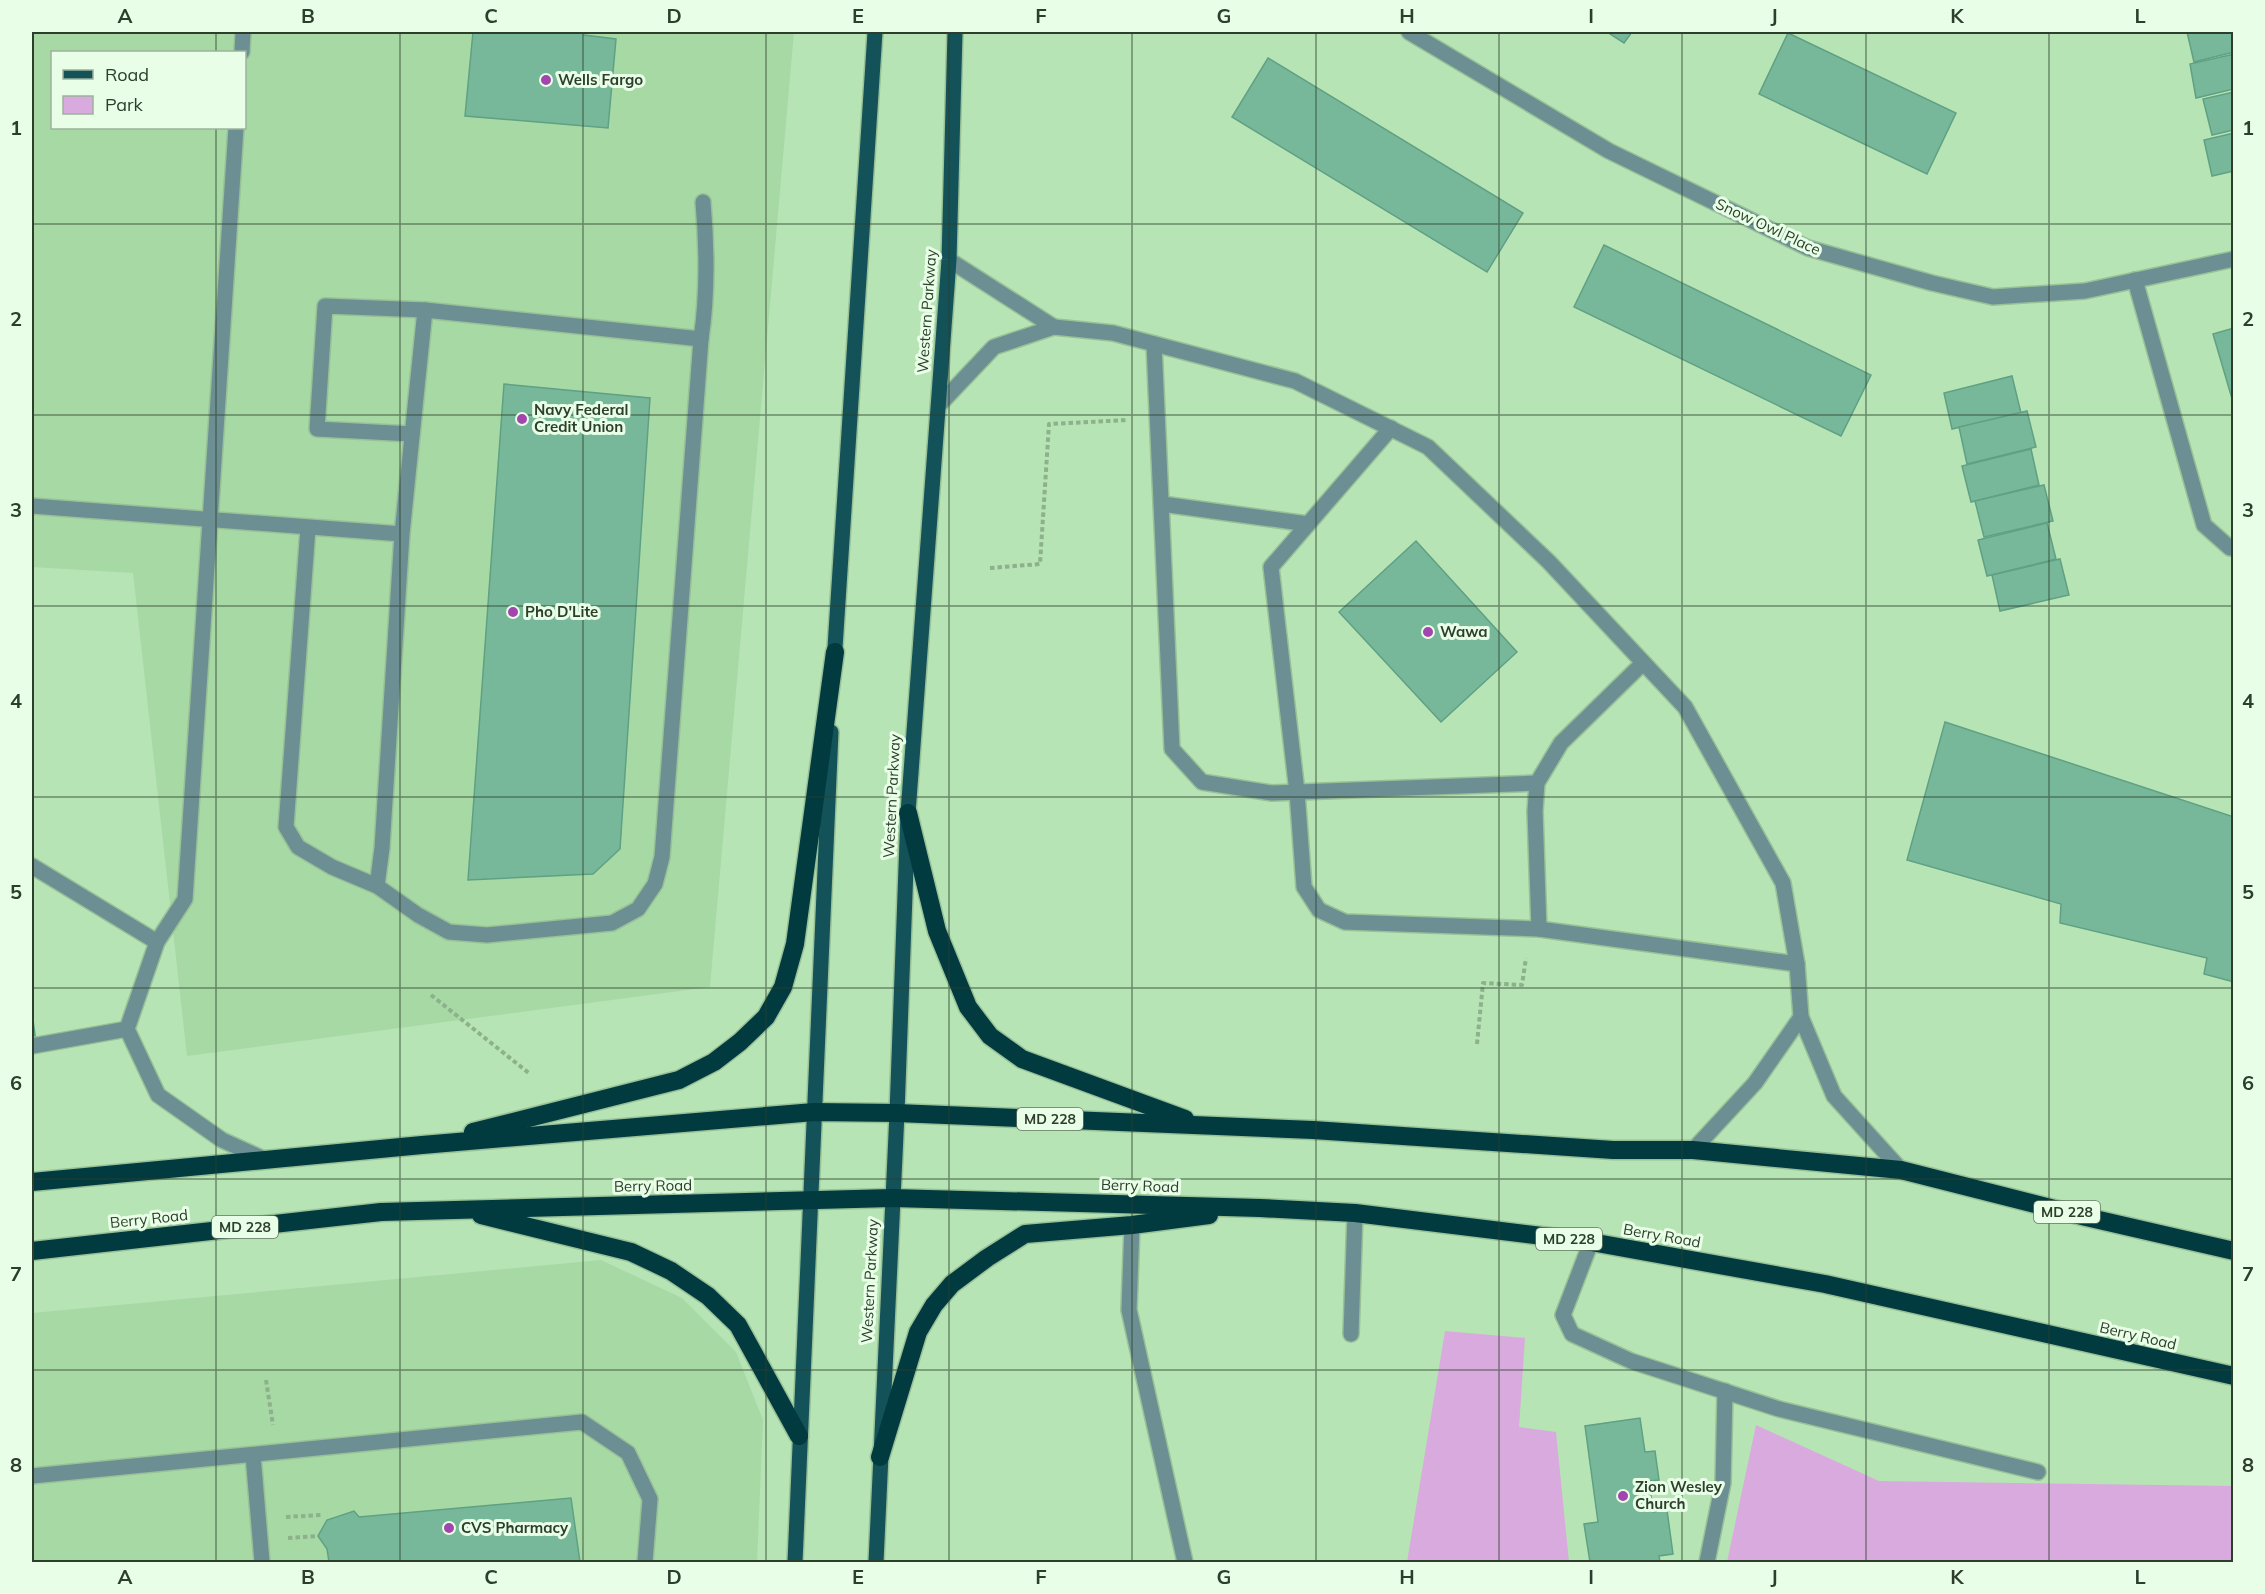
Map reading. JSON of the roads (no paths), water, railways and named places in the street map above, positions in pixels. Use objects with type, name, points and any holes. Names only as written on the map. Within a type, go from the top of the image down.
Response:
[{"type":"highway","points":[[422,1145],[679,1080],[714,1062],[740,1042],[766,1017],[783,987],[795,944],[835,652]]},
{"type":"highway","points":[[908,813],[937,931],[968,1007],[990,1036],[1022,1059],[1203,1125]]},
{"type":"highway","name":"MD 228","points":[[32,1182],[422,1145],[814,1112],[897,1113],[1312,1130],[1613,1150],[1693,1150],[1901,1170],[2086,1217],[2234,1251]]},
{"type":"highway","name":"Berry Road","points":[[32,1251],[371,1213],[459,1210],[892,1198],[1260,1208],[1355,1213],[1592,1242],[1825,1284],[2234,1376]]},
{"type":"highway","points":[[880,1457],[918,1332],[934,1305],[952,1284],[987,1258],[1025,1234],[1132,1226],[1260,1208]]},
{"type":"highway","points":[[459,1210],[631,1252],[671,1270],[708,1296],[738,1325],[799,1436]]},
{"type":"main road","points":[[795,1563],[835,652],[875,32]]},
{"type":"main road","name":"Western Parkway","points":[[876,1563],[908,813],[949,260],[955,32]]},
{"type":"street","points":[[242,51],[243,32]]},
{"type":"street","name":"Snow Owl Place","points":[[1408,32],[1609,151],[1808,248],[1932,283],[1993,297],[2085,291],[2234,259]]},
{"type":"street","points":[[237,129],[185,899],[157,942],[127,1029],[158,1095],[222,1140],[266,1160]]},
{"type":"street","points":[[308,528],[286,827],[298,847],[332,867],[377,886],[418,915],[449,932],[487,935],[612,923],[638,909],[655,884],[662,857],[701,339],[705,313],[707,255],[703,202]]},
{"type":"street","points":[[949,260],[1054,327]]},
{"type":"street","points":[[2135,280],[2204,525],[2230,548],[2234,548]]},
{"type":"street","points":[[412,434],[317,429],[325,306],[425,310],[701,339]]},
{"type":"street","points":[[377,886],[382,848],[402,534],[425,310]]},
{"type":"street","points":[[939,405],[994,347],[1054,327],[1113,333],[1295,381],[1428,447],[1549,562],[1685,707],[1783,883],[1797,964],[1801,1017],[1834,1096],[1901,1170]]},
{"type":"street","points":[[1154,344],[1172,749],[1202,782],[1272,793],[1537,783]]},
{"type":"street","points":[[1391,428],[1271,567],[1297,792],[1304,887],[1319,910],[1345,922],[1534,928],[1797,964]]},
{"type":"street","points":[[1162,504],[1308,524]]},
{"type":"street","points":[[32,506],[402,534]]},
{"type":"street","points":[[1534,928],[1537,783],[1561,743],[1644,663]]},
{"type":"street","points":[[32,866],[157,942]]},
{"type":"street","points":[[1693,1150],[1755,1083],[1801,1017]]},
{"type":"street","points":[[32,1046],[127,1029]]},
{"type":"street","points":[[1351,1334],[1355,1213]]},
{"type":"street","points":[[1132,1226],[1129,1310],[1185,1563]]},
{"type":"street","points":[[1592,1242],[1563,1315],[1572,1334],[1631,1361],[1779,1409],[2038,1472]]},
{"type":"street","points":[[1707,1563],[1723,1483],[1725,1391]]},
{"type":"street","points":[[32,1476],[582,1422],[628,1453],[650,1499],[645,1563]]},
{"type":"street","points":[[253,1455],[262,1563]]},
{"type":"place","name":"Wells Fargo","points":[[546,80]]},
{"type":"place","name":"Navy Federal Credit Union","points":[[522,419]]},
{"type":"place","name":"Pho D'Lite","points":[[513,612]]},
{"type":"place","name":"Wawa","points":[[1428,632]]},
{"type":"place","name":"Zion Wesley Church","points":[[1623,1496]]},
{"type":"place","name":"CVS Pharmacy","points":[[449,1528]]}]
